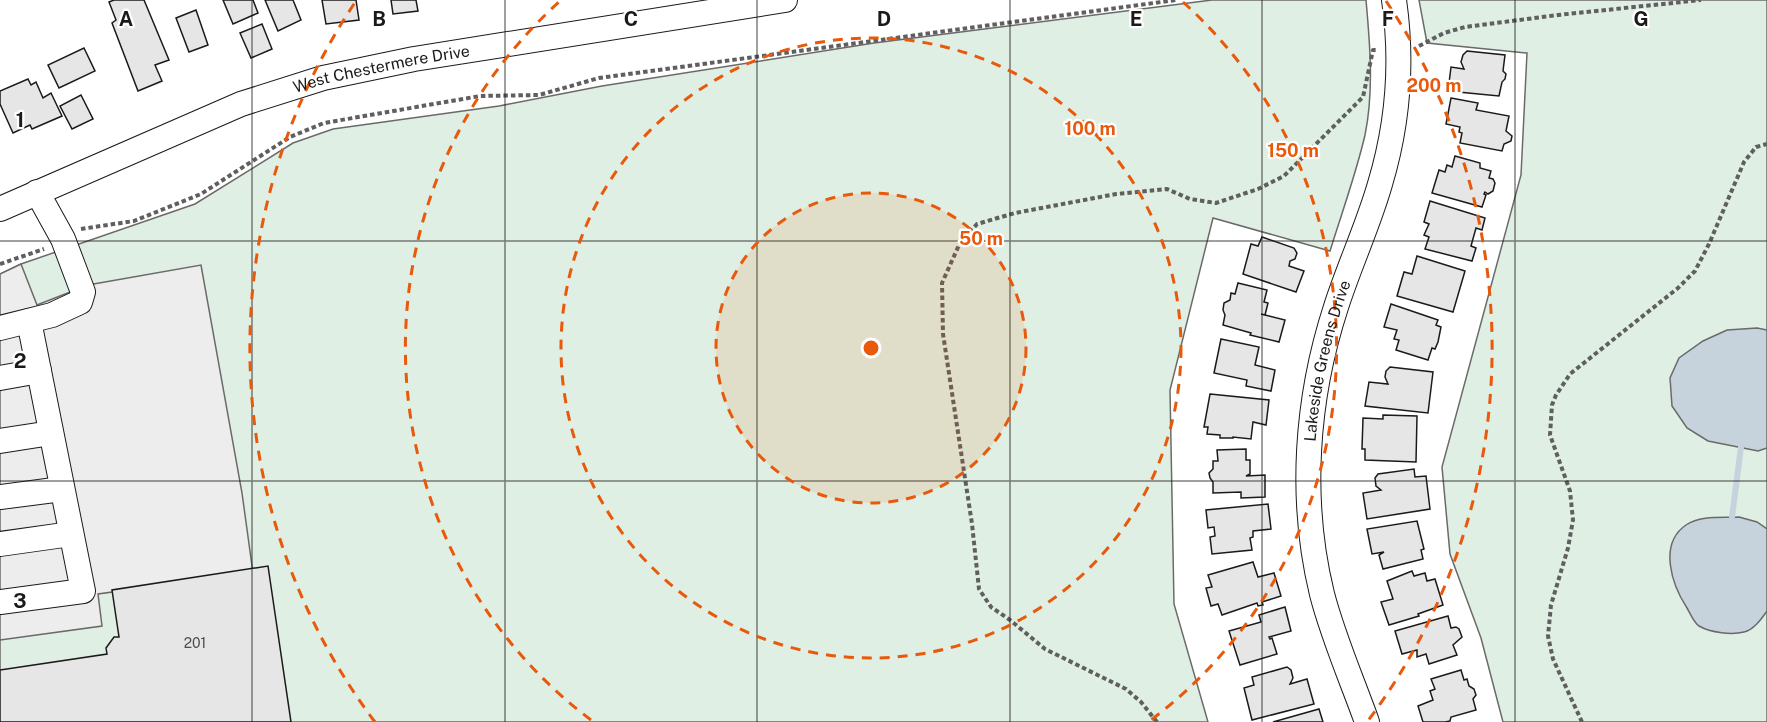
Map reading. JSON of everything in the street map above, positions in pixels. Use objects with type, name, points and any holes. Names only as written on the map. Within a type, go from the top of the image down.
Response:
[{"type":"street","name":"West Chestermere Drive","points":[[0,209],[241,104],[323,78],[414,58],[784,0]]},
{"type":"street","name":"Lakeside Greens Drive","points":[[1367,722],[1322,593],[1308,499],[1309,452],[1313,407],[1335,309],[1380,186],[1389,154],[1397,99],[1400,48],[1394,0]]},
{"type":"street","points":[[0,328],[52,315],[80,303],[83,292],[63,239],[37,192]]},
{"type":"street","points":[[0,602],[83,591],[29,321]]},
{"type":"street","points":[[0,378],[39,371]]},
{"type":"street","points":[[0,441],[51,433]]},
{"type":"street","points":[[0,497],[62,489]]},
{"type":"street","points":[[0,544],[71,534]]},
{"type":"path","points":[[78,230],[134,221],[201,194],[290,137],[324,123],[480,96],[539,95],[599,78],[1176,0]]},
{"type":"path","points":[[1157,722],[1141,702],[1125,689],[1045,649],[991,607],[979,589],[972,524],[943,334],[942,283],[959,245],[978,224],[1015,213],[1116,194],[1167,189],[1190,199],[1216,203],[1258,189],[1284,176],[1364,97],[1373,50],[1422,46],[1444,33],[1465,27],[1701,0]]},
{"type":"path","points":[[1582,722],[1553,659],[1548,636],[1551,605],[1568,548],[1573,520],[1570,491],[1550,435],[1552,405],[1556,394],[1570,374],[1678,288],[1695,271],[1744,162],[1756,147],[1767,144]]},
{"type":"path","points":[[0,264],[47,248]]},
{"type":"green space","points":[[1212,0],[1366,0],[1370,50],[1370,102],[1365,135],[1330,251],[1213,218],[1170,390],[1174,604],[1208,722],[0,722],[0,274],[21,264],[195,204],[293,143],[333,129],[499,106],[602,86],[874,43]]},
{"type":"green space","points":[[1419,0],[1767,0],[1767,722],[1503,722],[1481,638],[1450,554],[1442,467],[1521,175],[1527,53],[1427,43]]},
{"type":"shaded area","points":[[21,264],[37,305],[88,285],[201,265],[242,493],[253,573],[98,594],[102,626],[0,640],[0,274]]},
{"type":"shaded area","points":[[1757,328],[1767,330],[1767,448],[1758,451],[1708,441],[1687,428],[1672,406],[1670,378],[1679,358],[1703,341],[1727,330]]},
{"type":"shaded area","points":[[1739,517],[1757,522],[1767,529],[1767,611],[1748,631],[1715,632],[1697,625],[1682,599],[1670,565],[1672,543],[1677,533],[1692,522],[1712,518]]},
{"type":"building","points":[[144,0],[169,60],[155,65],[162,81],[138,91],[112,23],[116,20],[109,2]]},
{"type":"building","points":[[223,0],[253,0],[258,13],[233,24]]},
{"type":"building","points":[[265,0],[293,0],[301,20],[278,31]]},
{"type":"building","points":[[322,0],[356,0],[359,20],[326,24]]},
{"type":"building","points":[[391,0],[416,0],[418,11],[393,14]]},
{"type":"building","points":[[196,10],[208,45],[189,52],[176,18]]},
{"type":"building","points":[[262,24],[272,49],[251,58],[240,33]]},
{"type":"building","points":[[84,48],[95,71],[59,88],[48,65]]},
{"type":"building","points":[[1467,51],[1505,55],[1503,71],[1506,74],[1499,96],[1448,91],[1451,67],[1464,69],[1461,62]]},
{"type":"building","points":[[28,79],[31,85],[36,82],[43,98],[51,93],[62,116],[32,129],[30,125],[13,133],[0,104],[0,91]]},
{"type":"building","points":[[81,95],[93,119],[72,129],[60,106]]},
{"type":"building","points":[[1451,98],[1478,103],[1476,110],[1509,116],[1506,131],[1512,136],[1511,141],[1504,144],[1502,151],[1460,143],[1462,133],[1459,132],[1460,127],[1446,124]]},
{"type":"building","points":[[1455,156],[1480,163],[1480,168],[1491,171],[1489,178],[1495,183],[1493,191],[1488,194],[1485,192],[1482,207],[1432,193],[1439,170],[1445,172],[1447,165],[1452,167]]},
{"type":"building","points":[[1430,201],[1485,218],[1482,230],[1476,228],[1471,246],[1476,248],[1472,261],[1425,249],[1429,237],[1424,235],[1429,224],[1424,222]]},
{"type":"building","points":[[1262,237],[1294,248],[1297,253],[1289,266],[1304,271],[1296,292],[1243,274],[1251,244],[1258,246]]},
{"type":"building","points":[[1417,256],[1465,271],[1453,312],[1397,296],[1404,272],[1412,274]]},
{"type":"building","points":[[1238,283],[1267,290],[1264,302],[1268,303],[1265,315],[1285,320],[1279,342],[1223,325],[1224,303],[1230,300],[1231,293],[1235,294]]},
{"type":"building","points":[[1391,304],[1438,320],[1436,325],[1441,327],[1438,342],[1435,349],[1432,348],[1428,360],[1396,350],[1399,340],[1394,339],[1397,330],[1384,327]]},
{"type":"building","points":[[1221,339],[1259,347],[1255,365],[1275,370],[1271,391],[1246,386],[1247,380],[1214,373]]},
{"type":"building","points":[[1390,367],[1433,372],[1428,413],[1365,406],[1369,382],[1388,384],[1385,377]]},
{"type":"building","points":[[1210,394],[1269,400],[1266,425],[1253,422],[1251,439],[1220,438],[1220,435],[1207,434],[1208,427],[1204,427]]},
{"type":"building","points":[[1383,415],[1417,416],[1416,462],[1365,460],[1365,449],[1362,449],[1363,418],[1383,419]]},
{"type":"building","points":[[1246,449],[1246,460],[1250,460],[1250,474],[1246,476],[1265,475],[1265,497],[1241,498],[1241,492],[1213,493],[1213,482],[1209,473],[1213,469],[1213,461],[1218,461],[1217,450]]},
{"type":"building","points":[[1414,469],[1415,477],[1426,476],[1430,509],[1367,519],[1363,493],[1381,490],[1376,486],[1375,478],[1378,474]]},
{"type":"building","points":[[1268,504],[1271,529],[1253,531],[1253,537],[1250,538],[1252,550],[1212,554],[1210,537],[1215,536],[1214,527],[1208,528],[1206,510]]},
{"type":"building","points":[[1417,521],[1424,549],[1421,550],[1423,559],[1383,569],[1379,555],[1384,552],[1372,554],[1367,529]]},
{"type":"building","points":[[1253,562],[1258,577],[1274,573],[1281,596],[1262,602],[1263,605],[1258,606],[1257,603],[1222,615],[1218,604],[1211,606],[1206,588],[1212,587],[1208,575]]},
{"type":"building","points":[[268,566],[291,722],[0,722],[0,670],[107,654],[106,648],[114,637],[119,637],[112,590]]},
{"type":"building","points":[[1412,571],[1414,576],[1425,573],[1427,581],[1435,579],[1443,605],[1418,614],[1419,616],[1389,625],[1381,602],[1393,599],[1387,581]]},
{"type":"building","points":[[1285,607],[1291,631],[1269,637],[1272,638],[1277,654],[1240,665],[1229,631],[1261,622],[1259,615]]},
{"type":"building","points":[[1448,616],[1451,628],[1459,629],[1462,637],[1453,645],[1457,655],[1429,664],[1426,654],[1417,657],[1417,650],[1402,654],[1395,631]]},
{"type":"building","points":[[1287,667],[1291,670],[1293,678],[1290,684],[1307,679],[1314,704],[1252,720],[1244,688],[1254,685],[1252,677]]},
{"type":"building","points":[[1461,670],[1464,680],[1467,679],[1469,686],[1474,689],[1476,695],[1473,699],[1476,710],[1451,717],[1450,721],[1423,722],[1418,706],[1433,700],[1430,691],[1435,689],[1431,679]]},
{"type":"building","points":[[1319,709],[1323,722],[1273,722]]},
{"type":"waterway","points":[[1732,517],[1741,447]]}]
